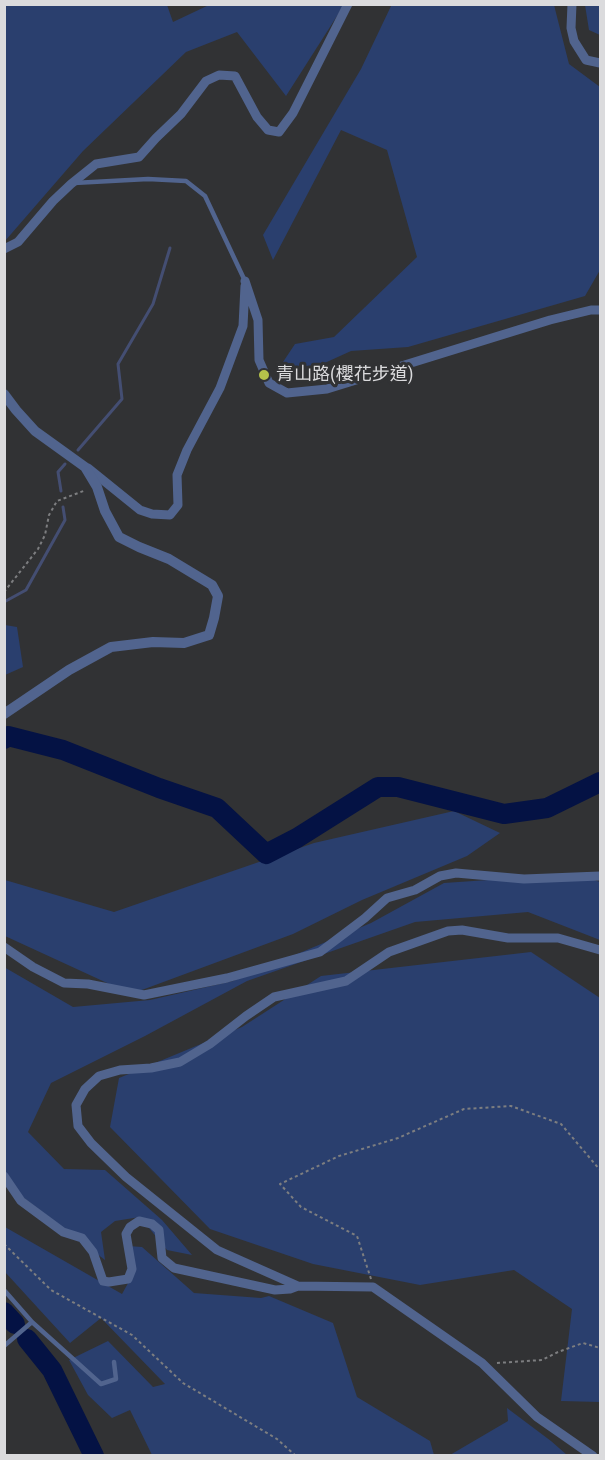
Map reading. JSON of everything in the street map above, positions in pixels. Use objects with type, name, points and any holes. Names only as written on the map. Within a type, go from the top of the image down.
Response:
[{"type":"street","points":[[4,249],[18,242],[52,201],[96,164],[139,157],[181,114],[206,81],[219,75],[235,76],[257,117],[268,130],[279,132],[293,112],[348,4]]},
{"type":"street","points":[[572,4],[571,28],[574,41],[586,60],[600,63]]},
{"type":"street","points":[[245,281],[258,320],[259,360],[269,383],[287,393],[327,389],[550,320],[600,310]]},
{"type":"street","points":[[4,394],[35,430],[140,510],[152,514],[170,515],[178,505],[177,475],[187,450],[220,388],[243,327],[245,281]]},
{"type":"street","points":[[4,714],[69,670],[111,647],[153,642],[184,643],[209,635],[218,596],[212,585],[169,559],[119,537],[105,511],[97,487],[85,467]]},
{"type":"street","points":[[4,947],[33,967],[64,983],[88,984],[144,996],[227,978],[320,952],[387,898],[415,890],[440,876],[456,873],[524,879],[600,876]]},
{"type":"street","points":[[298,1286],[217,1250],[126,1177],[91,1143],[78,1126],[76,1105],[85,1089],[99,1076],[120,1070],[152,1068],[180,1062],[210,1044],[274,998],[346,981],[389,952],[448,931],[462,930],[508,938],[558,938],[600,950]]},
{"type":"street","points":[[4,1176],[21,1201],[63,1232],[82,1238],[93,1252],[103,1281],[128,1279],[132,1269],[126,1234],[130,1227],[139,1221],[152,1224],[159,1230],[162,1258],[174,1268],[275,1290],[298,1286],[373,1287],[482,1363],[537,1417],[592,1455]]},
{"type":"lane","points":[[71,184],[148,179],[186,181],[204,196],[245,281]]},
{"type":"lane","points":[[4,1290],[32,1322],[101,1384],[116,1379],[114,1362]]},
{"type":"lane","points":[[4,1346],[32,1322]]},
{"type":"path","points":[[4,592],[38,549],[45,535],[49,515],[57,501],[97,487]]},
{"type":"path","points":[[373,1287],[357,1236],[301,1207],[280,1184],[339,1156],[398,1138],[464,1109],[511,1106],[561,1124],[600,1170]]},
{"type":"path","points":[[4,1244],[51,1290],[132,1335],[183,1383],[277,1439],[296,1455]]},
{"type":"path","points":[[482,1363],[542,1360],[584,1343],[600,1348]]},
{"type":"shaded area","points":[[392,4],[554,5],[569,64],[600,87],[600,270],[585,296],[408,347],[351,351],[307,371],[277,371],[295,344],[334,337],[417,257],[387,150],[341,130],[273,260],[263,235],[361,69]]},
{"type":"shaded area","points":[[5,5],[167,5],[173,22],[209,5],[344,5],[286,96],[237,32],[186,52],[83,151],[5,241]]},
{"type":"shaded area","points":[[585,5],[600,5],[600,35],[589,30]]},
{"type":"shaded area","points":[[5,625],[17,627],[23,667],[5,675]]},
{"type":"shaded area","points":[[454,811],[500,833],[467,856],[362,900],[293,934],[131,994],[5,936],[5,880],[114,912],[314,843]]},
{"type":"shaded area","points":[[576,874],[600,882],[600,940],[528,912],[415,922],[247,981],[51,1083],[28,1132],[64,1169],[105,1170],[162,1220],[192,1255],[167,1250],[140,1217],[115,1221],[101,1232],[105,1260],[7,1185],[4,1175],[4,967],[73,1007],[150,1000],[233,981],[371,923],[444,883]]},
{"type":"shaded area","points":[[531,952],[600,998],[600,1402],[561,1401],[572,1309],[514,1270],[420,1285],[313,1264],[210,1229],[110,1127],[119,1078],[242,1027],[321,976]]},
{"type":"shaded area","points":[[5,1227],[122,1294],[132,1276],[128,1246],[142,1247],[194,1293],[261,1298],[269,1296],[333,1323],[357,1397],[430,1441],[434,1455],[152,1455],[130,1410],[112,1418],[88,1395],[69,1360],[108,1341],[153,1387],[165,1384],[101,1318],[70,1343],[5,1272]]},
{"type":"shaded area","points":[[507,1408],[567,1455],[450,1455],[508,1421]]},
{"type":"waterway","points":[[78,450],[122,399],[118,364],[153,304],[170,248]]},
{"type":"waterway","points":[[61,491],[58,472],[65,464]]},
{"type":"waterway","points":[[4,602],[26,590],[65,520],[63,507]]},
{"type":"waterway","points":[[4,739],[8,736],[63,750],[217,808],[266,854],[297,838],[378,787],[398,787],[504,814],[547,808],[600,782]]},
{"type":"waterway","points":[[4,1312],[15,1324]]},
{"type":"waterway","points":[[27,1339],[52,1370],[94,1456]]},
{"type":"place","name":"青山路(櫻花步道)","points":[[264,375]]}]
